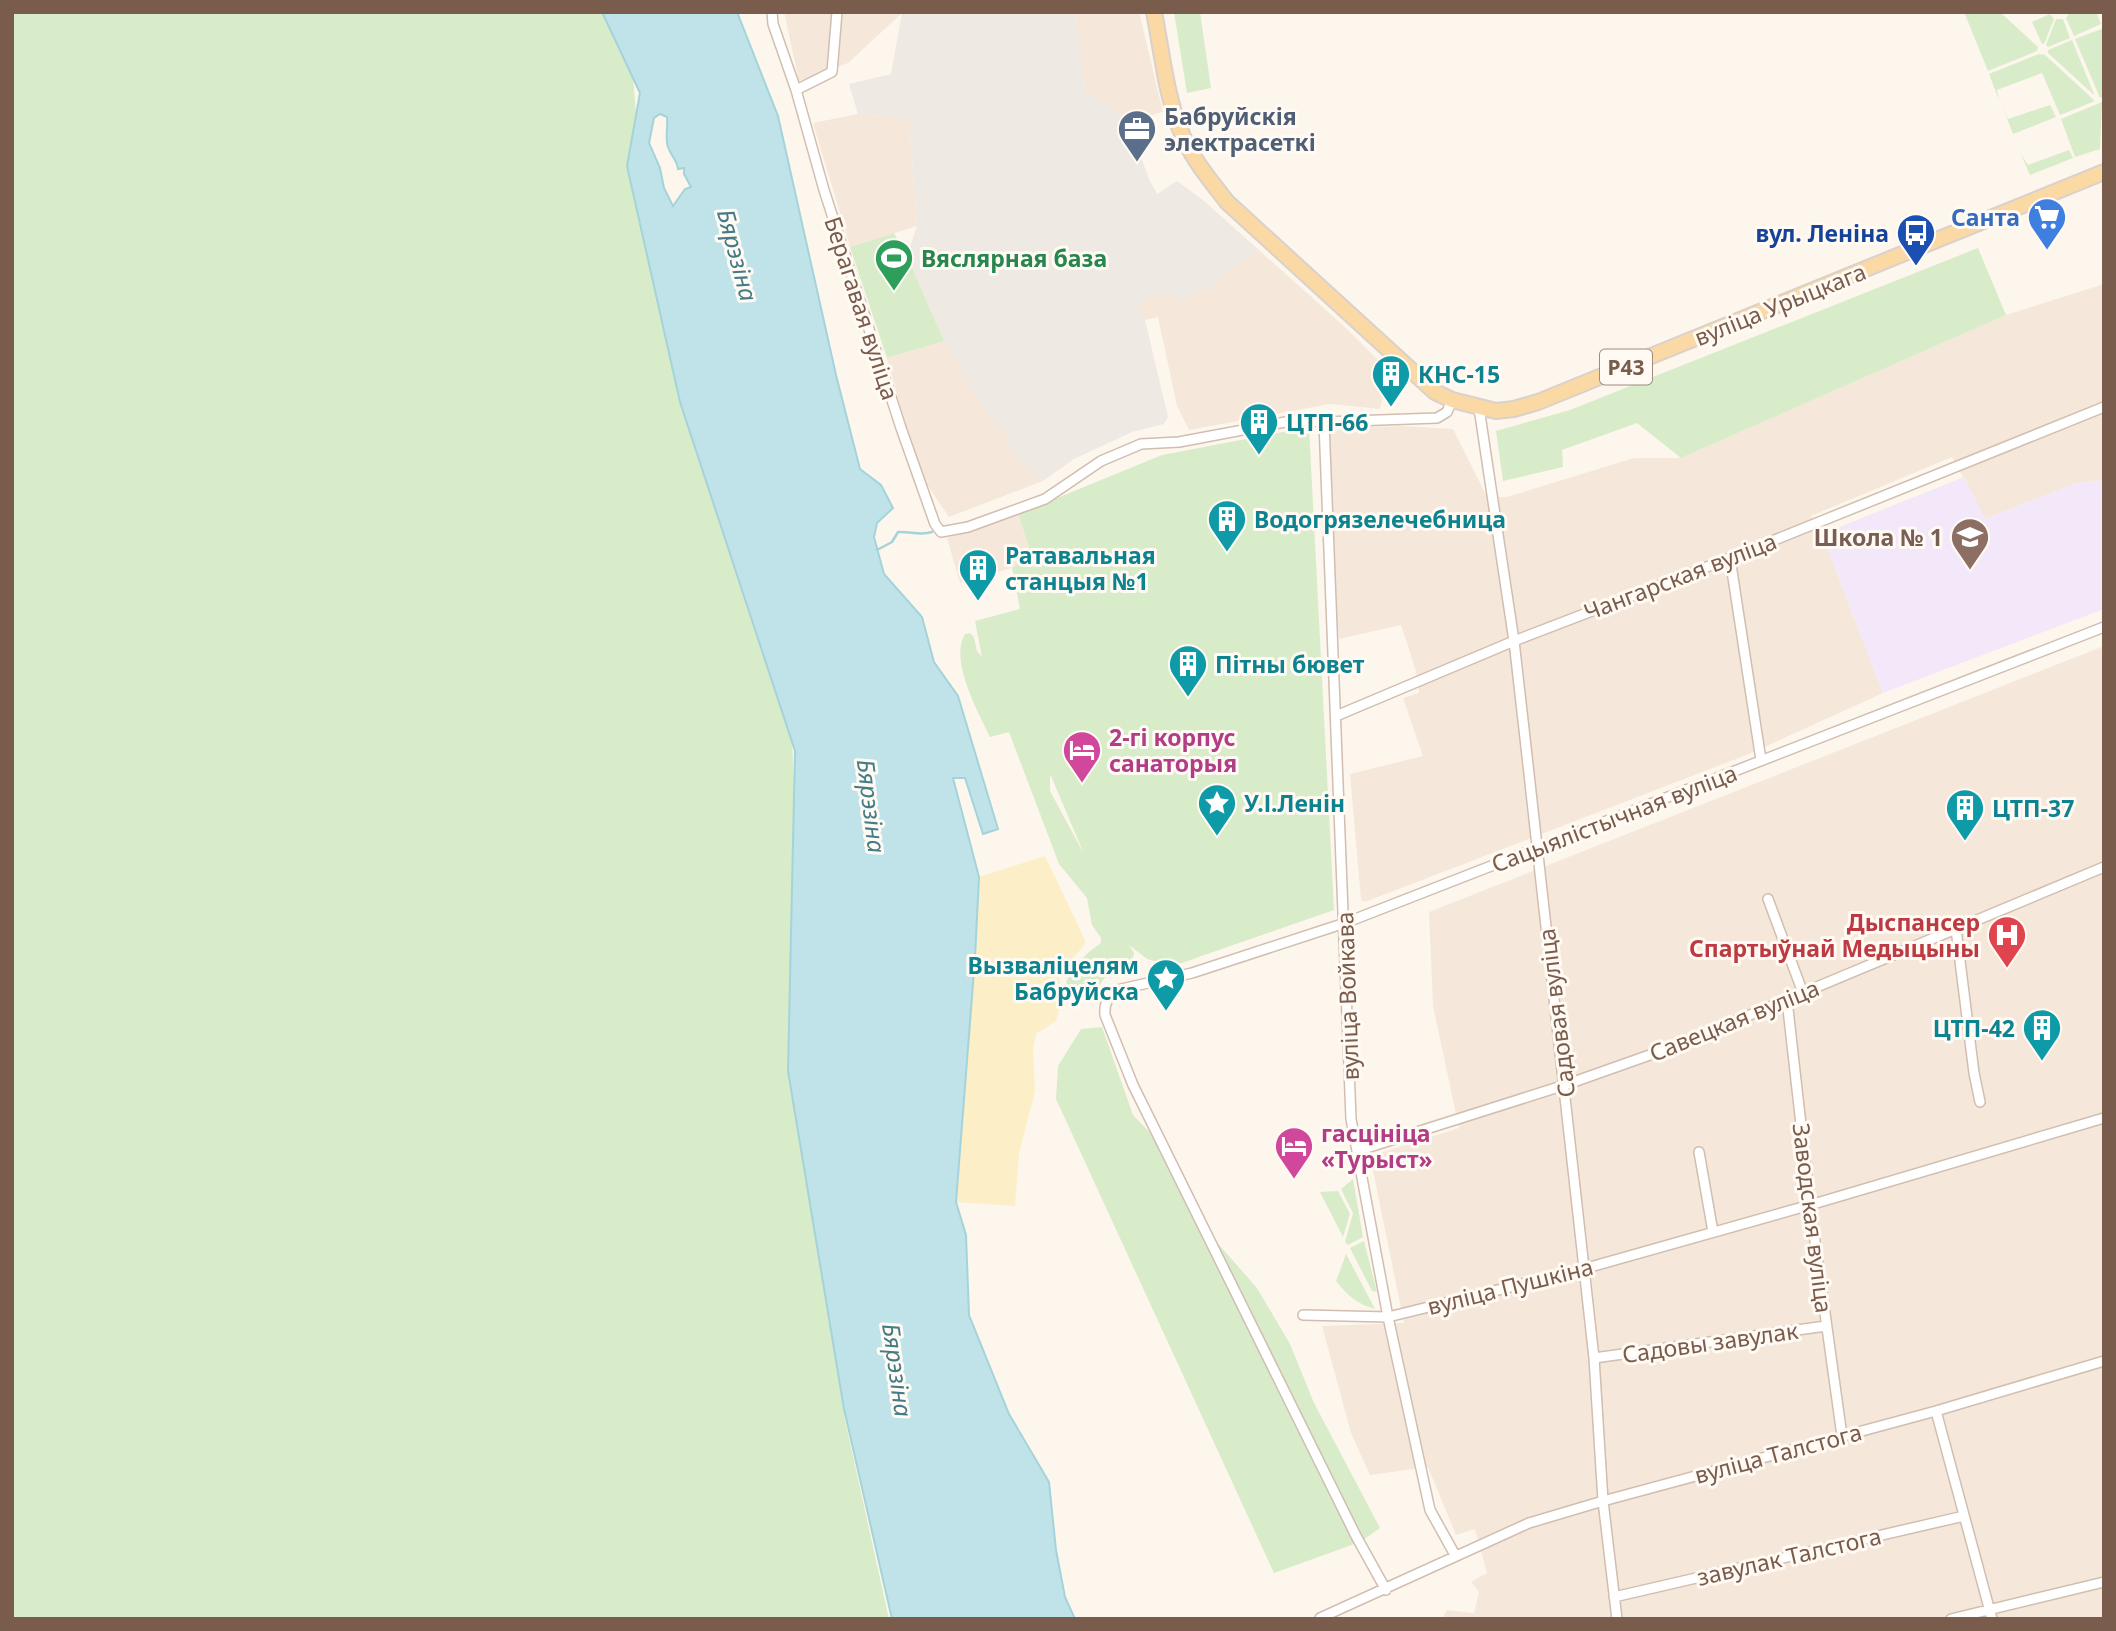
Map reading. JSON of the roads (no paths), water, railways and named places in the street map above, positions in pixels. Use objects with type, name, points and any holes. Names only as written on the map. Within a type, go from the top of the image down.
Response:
[{"type":"main road","name":"вуліца Урыцкага","points":[[1154,12],[1174,111],[1182,135],[1207,177],[1227,202],[1434,392],[1452,400],[1496,411],[1538,402],[2104,172]]},
{"type":"street","name":"Берагавая вуліца","points":[[772,12],[773,24],[796,90],[824,190],[901,428],[935,524],[942,532],[968,527],[1045,499],[1101,461],[1141,444],[1179,442],[1296,420],[1324,422]]},
{"type":"street","points":[[796,90],[832,72],[837,12]]},
{"type":"street","points":[[1324,422],[1437,418],[1447,412],[1452,400]]},
{"type":"street","name":"Чангарская вуліца","points":[[1336,716],[1514,641],[1730,558],[2104,407]]},
{"type":"street","name":"Садовая вуліца","points":[[1479,408],[1514,641],[1565,1085],[1594,1357],[1604,1500],[1617,1619]]},
{"type":"street","name":"вуліца Войкава","points":[[1324,422],[1351,1106],[1388,1317],[1430,1510],[1455,1555]]},
{"type":"street","points":[[1730,558],[1761,760]]},
{"type":"street","name":"Сацыялістычная вуліца","points":[[1386,1590],[1350,1524],[1133,1085],[1105,1014],[1104,1006],[1109,996],[1118,990],[1192,973],[1345,923],[2104,627]]},
{"type":"street","name":"Савецкая вуліца","points":[[1357,1151],[1565,1085],[1678,1045],[2104,867]]},
{"type":"street","points":[[1768,899],[1803,993]]},
{"type":"street","points":[[1956,929],[1980,1102]]},
{"type":"street","name":"Заводская вуліца","points":[[1787,1000],[1810,1205],[1843,1436]]},
{"type":"street","name":"вуліца Пушкіна","points":[[1303,1315],[1388,1317],[1583,1269],[2104,1118]]},
{"type":"street","points":[[1699,1152],[1713,1232]]},
{"type":"street","name":"Садовы завулак","points":[[1594,1357],[1826,1326]]},
{"type":"street","name":"вуліца Талстога","points":[[1320,1618],[1529,1523],[1604,1500],[1936,1411],[2104,1361]]},
{"type":"street","points":[[1936,1411],[1991,1614]]},
{"type":"street","name":"завулак Талстога","points":[[1614,1597],[1964,1516]]},
{"type":"street","points":[[1951,1619],[1991,1614],[2104,1582]]},
{"type":"water","name":"Бярэзіна","points":[[602,12],[737,12],[778,116],[836,375],[860,469],[881,485],[893,508],[877,523],[874,537],[884,574],[922,617],[934,662],[958,696],[998,829],[983,834],[965,778],[953,778],[979,877],[956,1202],[966,1235],[969,1315],[1009,1414],[1049,1482],[1056,1550],[1065,1597],[1075,1619],[892,1619],[844,1409],[788,1071],[795,751],[680,402],[627,166],[640,93]],"holes":[[[660,114],[667,117],[668,147],[678,169],[684,168],[691,187],[685,189],[673,206],[649,143],[654,118]]]},
{"type":"waterway","points":[[877,550],[892,542],[898,532],[932,532]]},
{"type":"place","name":"Бабруйскія электрасеткі","points":[[1137,163]]},
{"type":"place","name":"Санта","points":[[2047,251]]},
{"type":"place","name":"вул. Леніна","points":[[1916,267]]},
{"type":"place","name":"Вяслярная база","points":[[894,292]]},
{"type":"place","name":"КНС-15","points":[[1391,408]]},
{"type":"place","name":"ЦТП-66","points":[[1259,456]]},
{"type":"place","name":"Водогрязелечебница","points":[[1227,553]]},
{"type":"place","name":"Школа № 1","points":[[1970,571]]},
{"type":"place","name":"Ратавальная станцыя №1","points":[[978,602]]},
{"type":"place","name":"Пітны бювет","points":[[1188,698]]},
{"type":"place","name":"2-гі корпус санаторыя","points":[[1082,784]]},
{"type":"place","name":"У.І.Ленін","points":[[1217,837]]},
{"type":"place","name":"ЦТП-37","points":[[1965,842]]},
{"type":"place","name":"Дыспансер Спартыўнай Медыцыны","points":[[2007,969]]},
{"type":"place","name":"Вызваліцелям Бабруйска","points":[[1166,1012]]},
{"type":"place","name":"ЦТП-42","points":[[2042,1062]]},
{"type":"place","name":"гасцініца «Турыст»","points":[[1294,1180]]}]
